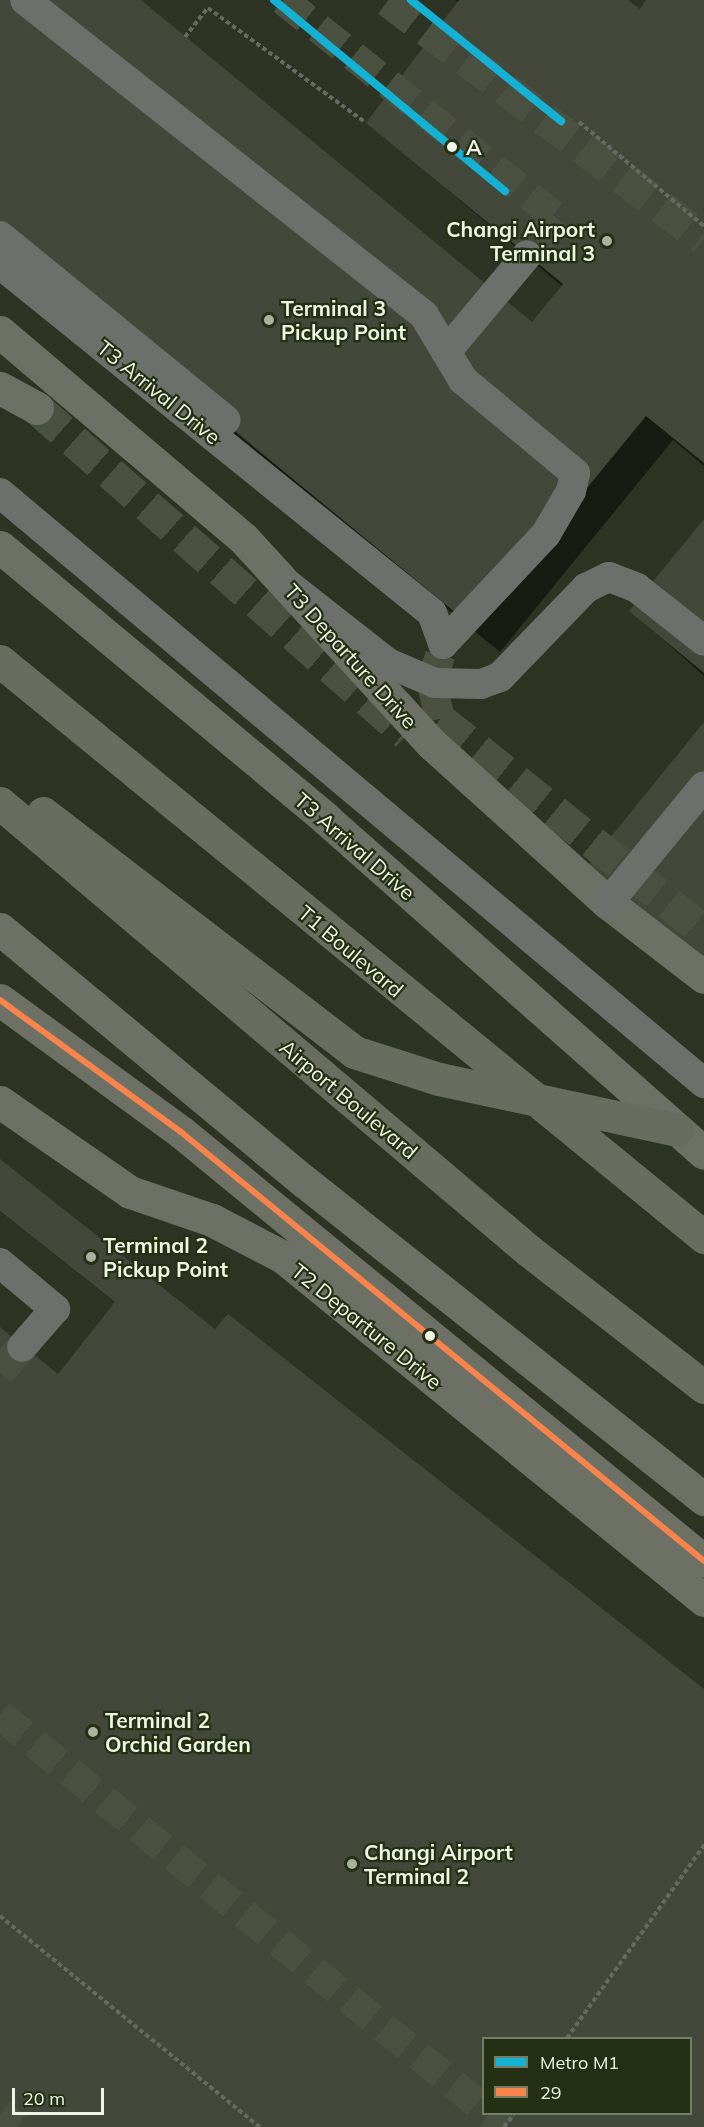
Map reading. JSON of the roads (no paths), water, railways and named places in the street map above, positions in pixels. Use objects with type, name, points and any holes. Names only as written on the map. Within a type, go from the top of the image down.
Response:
[{"type":"highway","name":"T1 Boulevard","points":[[0,661],[704,1237]]},
{"type":"highway","points":[[0,795],[56,822],[354,1052],[439,1079],[677,1131]]},
{"type":"highway","name":"Airport Boulevard","points":[[0,803],[528,1250],[704,1387]]},
{"type":"main road","name":"T3 Departure Drive","points":[[0,332],[243,538],[286,583],[397,710],[608,903],[704,977]]},
{"type":"main road","points":[[0,388],[37,408]]},
{"type":"main road","name":"T3 Arrival Drive","points":[[0,547],[326,819],[704,1153]]},
{"type":"main road","points":[[0,929],[305,1182],[704,1499]]},
{"type":"main road","points":[[0,1000],[181,1132],[704,1561]]},
{"type":"main road","name":"T2 Departure Drive","points":[[0,1102],[111,1181],[249,1235],[283,1257],[704,1600]]},
{"type":"lane","points":[[0,236],[410,570],[432,613],[443,644],[546,534],[571,491],[575,473],[463,380],[424,315],[25,0]]},
{"type":"lane","points":[[446,352],[526,255]]},
{"type":"lane","name":"T3 Arrival Drive","points":[[0,264],[432,613]]},
{"type":"lane","points":[[0,493],[354,784],[704,1083]]},
{"type":"lane","points":[[286,583],[388,663],[435,683],[481,684],[500,676],[586,588],[609,577],[637,588],[704,641]]},
{"type":"lane","points":[[326,819],[354,784]]},
{"type":"lane","points":[[608,903],[704,786]]},
{"type":"lane","points":[[0,1263],[56,1309],[22,1347]]},
{"type":"tunnel","points":[[283,0],[557,218],[527,255]]},
{"type":"tunnel","points":[[388,0],[704,239]]},
{"type":"tunnel","points":[[37,408],[407,734]]},
{"type":"tunnel","points":[[440,719],[432,684],[443,644]]},
{"type":"tunnel","points":[[440,719],[704,931]]},
{"type":"tunnel","points":[[0,1373],[22,1347]]},
{"type":"tunnel","points":[[0,1715],[482,2107]]},
{"type":"tunnel","points":[[0,2114],[16,2127]]},
{"type":"tunnel","points":[[490,2115],[506,2127]]},
{"type":"metro line","name":"M1","points":[[274,0],[505,191]]},
{"type":"metro line","name":"M1","points":[[411,0],[561,121]]},
{"type":"place","name":"A","points":[[452,147]]},
{"type":"place","name":"Changi Airport Terminal 3","points":[[607,241]]},
{"type":"place","name":"Terminal 3 Pickup Point","points":[[269,320]]},
{"type":"place","name":"Terminal 2 Pickup Point","points":[[91,1257]]},
{"type":"place","name":"Terminal 2 Orchid Garden","points":[[93,1732]]},
{"type":"place","name":"Changi Airport Terminal 2","points":[[352,1864]]}]
